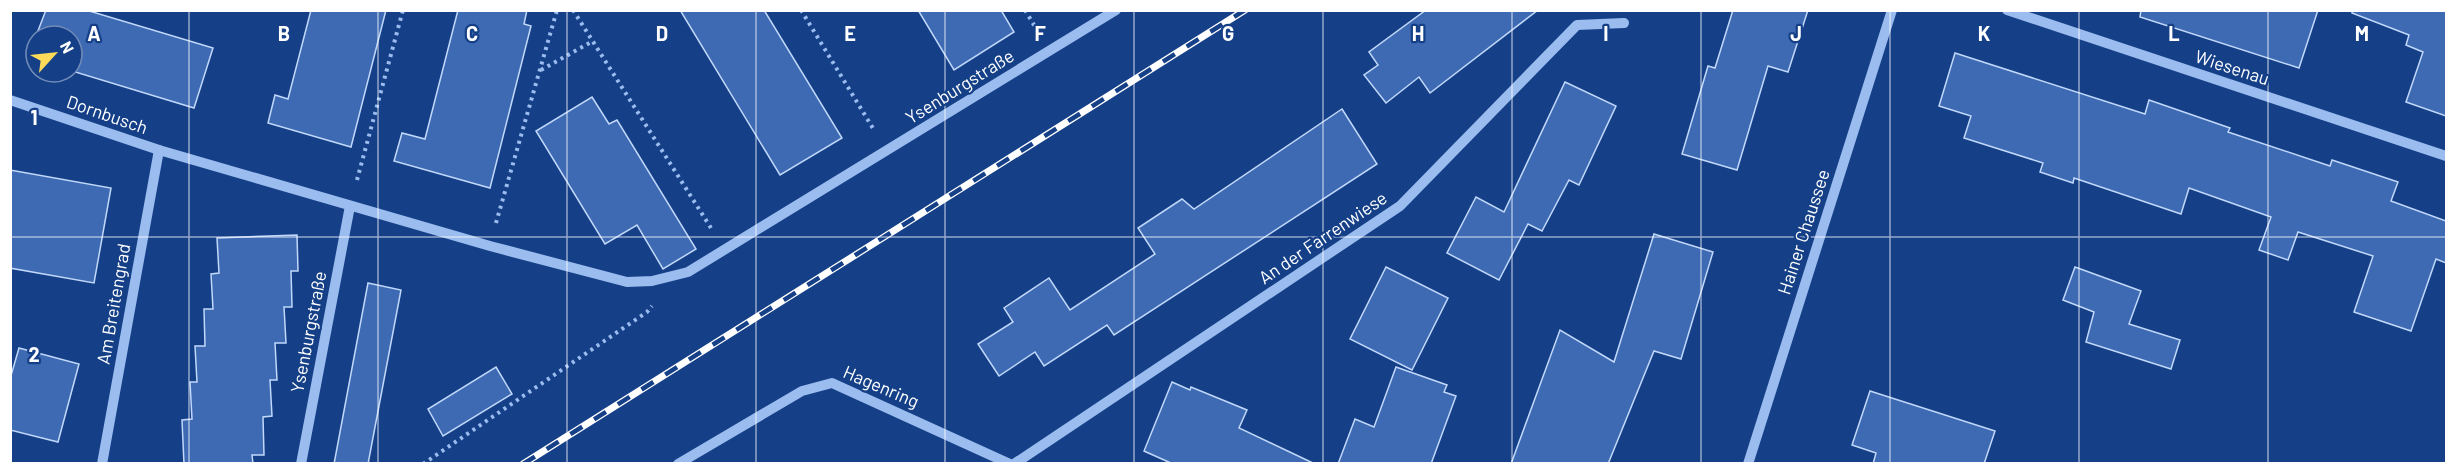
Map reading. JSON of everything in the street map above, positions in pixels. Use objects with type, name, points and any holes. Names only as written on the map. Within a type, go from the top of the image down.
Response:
[{"type":"street","name":"Ysenburgstraße","points":[[159,150],[490,246],[627,282],[674,277],[688,272],[887,152],[1116,10]]},
{"type":"street","name":"Hainer Chaussee","points":[[1748,464],[1892,10]]},
{"type":"street","name":"Wiesenau","points":[[2007,10],[2446,156]]},
{"type":"street","name":"An der Farrenwiese","points":[[1012,464],[1400,206],[1577,25],[1624,22]]},
{"type":"street","name":"Dornbusch","points":[[10,100],[159,150]]},
{"type":"street","name":"Am Breitengrad","points":[[102,464],[159,150]]},
{"type":"street","name":"Ysenburgstraße","points":[[302,464],[350,206]]},
{"type":"street","name":"Hagenring","points":[[678,464],[801,391],[832,383],[1012,464]]},
{"type":"path","points":[[350,206],[404,10]]},
{"type":"path","points":[[490,246],[557,10]]},
{"type":"path","points":[[573,10],[724,249]]},
{"type":"path","points":[[801,10],[887,152]]},
{"type":"path","points":[[540,70],[593,41]]},
{"type":"path","points":[[423,464],[647,312],[674,277]]},
{"type":"building","points":[[46,10],[86,10],[213,48],[194,108],[84,75],[84,24],[41,24]]},
{"type":"building","points":[[311,10],[386,10],[351,147],[268,123],[275,95],[288,99]]},
{"type":"building","points":[[458,10],[527,10],[524,24],[531,26],[490,188],[394,161],[402,133],[425,139]]},
{"type":"building","points":[[680,10],[764,10],[842,138],[780,175]]},
{"type":"building","points":[[918,10],[1001,10],[1014,32],[954,70]]},
{"type":"building","points":[[1426,10],[1538,10],[1430,93],[1419,77],[1386,103],[1364,75],[1378,65],[1369,52]]},
{"type":"building","points":[[1733,10],[1808,10],[1788,72],[1768,66],[1737,170],[1682,154],[1708,66],[1715,68]]},
{"type":"building","points":[[2141,10],[2318,10],[2299,68],[2140,17]]},
{"type":"building","points":[[2352,10],[2446,10],[2446,116],[2406,102],[2423,52],[2406,45],[2409,35],[2352,13]]},
{"type":"building","points":[[1955,53],[2145,114],[2149,100],[2230,128],[2228,132],[2330,166],[2332,160],[2398,182],[2391,201],[2446,221],[2446,263],[2436,259],[2411,331],[2354,312],[2373,256],[2298,232],[2288,260],[2259,250],[2271,217],[2189,188],[2181,214],[2074,178],[2073,183],[2040,172],[2043,163],[1964,138],[1971,116],[1939,106]]},
{"type":"building","points":[[1565,82],[1616,106],[1579,185],[1569,180],[1542,231],[1528,224],[1499,280],[1447,253],[1476,197],[1504,212]]},
{"type":"building","points":[[592,97],[609,124],[617,120],[696,249],[663,269],[637,225],[605,244],[536,131]]},
{"type":"building","points":[[1342,109],[1377,164],[1114,335],[1107,325],[1044,366],[1035,352],[999,376],[978,344],[1013,322],[1004,308],[1049,278],[1070,310],[1155,254],[1138,228],[1182,199],[1194,209]]},
{"type":"building","points":[[10,170],[111,188],[94,283],[10,268]]},
{"type":"building","points":[[1654,234],[1713,252],[1681,359],[1654,351],[1608,464],[1511,464],[1560,330],[1614,362]]},
{"type":"building","points":[[297,235],[298,271],[291,271],[292,307],[284,307],[286,343],[275,343],[277,380],[270,380],[272,416],[263,417],[264,455],[252,455],[253,464],[184,464],[182,420],[192,419],[190,382],[197,382],[195,346],[205,346],[204,309],[213,309],[211,274],[219,273],[217,238]]},
{"type":"building","points":[[1386,267],[1448,298],[1412,370],[1350,339]]},
{"type":"building","points":[[2075,267],[2141,291],[2129,324],[2180,340],[2171,369],[2086,342],[2094,312],[2063,300]]},
{"type":"building","points":[[368,283],[401,290],[368,464],[334,464]]},
{"type":"building","points":[[19,348],[79,364],[58,442],[10,430],[10,379]]},
{"type":"building","points":[[496,367],[512,394],[443,436],[428,409]]},
{"type":"building","points":[[1396,367],[1447,385],[1444,392],[1456,396],[1431,464],[1338,464],[1355,419],[1374,427]]},
{"type":"building","points":[[1172,382],[1190,390],[1191,387],[1247,410],[1239,428],[1315,464],[1173,464],[1144,451]]},
{"type":"building","points":[[1870,391],[1995,431],[1984,464],[1873,464],[1876,453],[1852,445]]},
{"type":"railway","points":[[523,464],[1245,10]]}]
